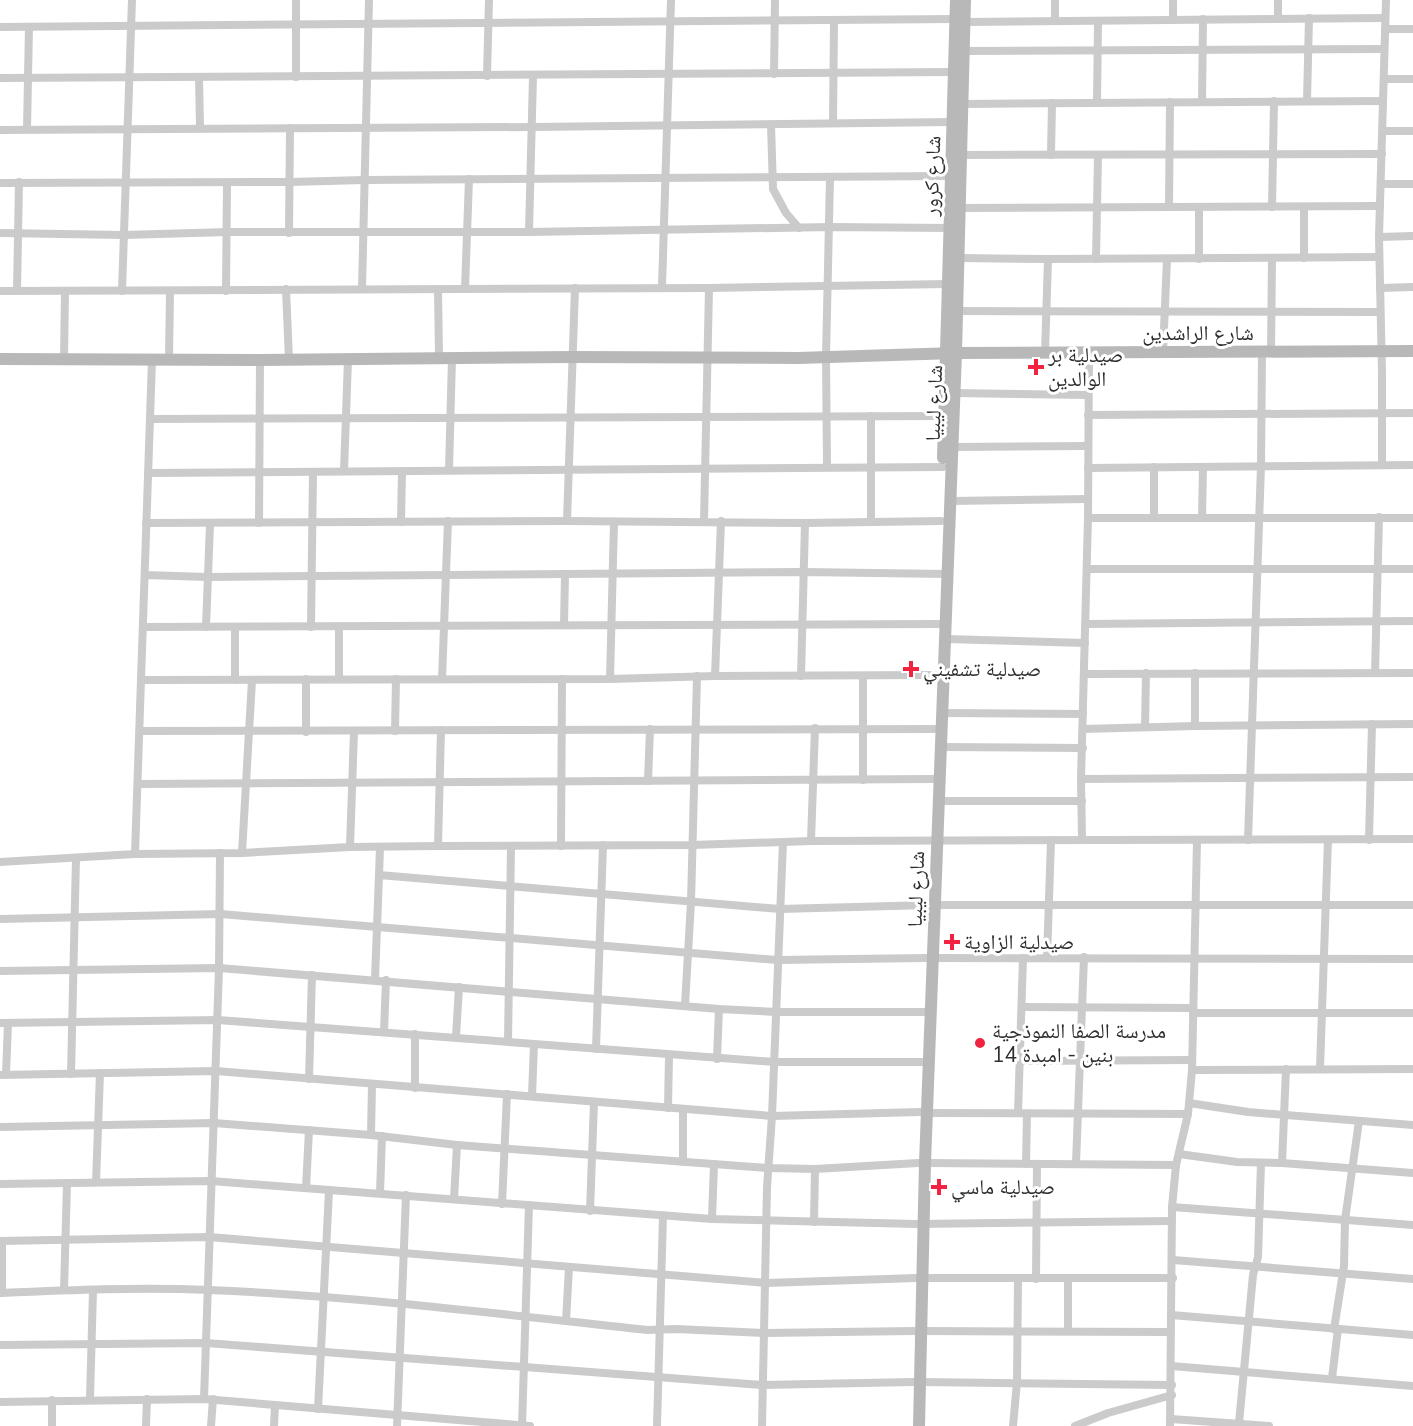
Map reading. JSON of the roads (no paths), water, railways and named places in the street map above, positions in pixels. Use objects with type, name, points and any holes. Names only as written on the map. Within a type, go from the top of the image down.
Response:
[{"type":"main road","name":"شارع كرور","points":[[951,353],[952,311],[958,258],[964,51],[961,20],[956,0]]},
{"type":"main road","name":"شارع كرور","points":[[952,311],[948,284],[955,72],[965,0]]},
{"type":"main road","name":"شارع الراشدين","points":[[0,359],[826,357],[951,353],[1413,351]]},
{"type":"main road","name":"شارع ليبيا","points":[[920,1426],[917,1382],[920,1224],[932,922],[934,729],[938,624],[950,501],[954,393],[951,353]]},
{"type":"main road","name":"شارع ليبيا","points":[[945,537],[942,521],[944,416],[951,353]]},
{"type":"main road","name":"شارع ليبيا","points":[[934,841],[939,801],[945,639],[943,574]]},
{"type":"main road","name":"شارع ليبيا","points":[[925,1056],[924,1012],[930,958]]},
{"type":"main road","name":"شارع ليبيا","points":[[912,1426],[917,1382]]},
{"type":"street","points":[[122,291],[132,0]]},
{"type":"street","points":[[296,0],[296,77]]},
{"type":"street","points":[[362,289],[369,0]]},
{"type":"street","points":[[487,76],[489,0]]},
{"type":"street","points":[[662,287],[671,0]]},
{"type":"street","points":[[774,74],[775,0]]},
{"type":"street","points":[[1055,0],[1055,20]]},
{"type":"street","points":[[1173,0],[1173,20]]},
{"type":"street","points":[[1278,0],[1278,19]]},
{"type":"street","points":[[1382,465],[1379,237],[1386,0]]},
{"type":"street","points":[[1307,101],[1309,18]]},
{"type":"street","points":[[0,27],[775,20],[1098,21],[1385,18]]},
{"type":"street","points":[[1202,102],[1203,20]]},
{"type":"street","points":[[833,123],[834,21]]},
{"type":"street","points":[[1097,103],[1098,21]]},
{"type":"street","points":[[27,129],[29,27]]},
{"type":"street","points":[[1385,29],[1413,29]]},
{"type":"street","points":[[964,51],[1384,50]]},
{"type":"street","points":[[0,78],[955,72]]},
{"type":"street","points":[[529,232],[533,76]]},
{"type":"street","points":[[199,77],[200,128]]},
{"type":"street","points":[[1384,79],[1413,79]]},
{"type":"street","points":[[1272,207],[1274,101]]},
{"type":"street","points":[[962,105],[1383,101]]},
{"type":"street","points":[[1169,207],[1170,102]]},
{"type":"street","points":[[1052,104],[1052,155]]},
{"type":"street","points":[[0,130],[953,122]]},
{"type":"street","points":[[771,125],[773,189],[780,203],[799,228]]},
{"type":"street","points":[[289,233],[290,128]]},
{"type":"street","points":[[1383,131],[1413,131]]},
{"type":"street","points":[[961,155],[1382,154]]},
{"type":"street","points":[[1096,259],[1098,155]]},
{"type":"street","points":[[0,183],[952,176]]},
{"type":"street","points":[[827,467],[826,357],[830,178]]},
{"type":"street","points":[[465,289],[469,179]]},
{"type":"street","points":[[17,291],[19,182]]},
{"type":"street","points":[[226,291],[227,183]]},
{"type":"street","points":[[1381,184],[1413,184]]},
{"type":"street","points":[[959,208],[1380,206]]},
{"type":"street","points":[[1199,259],[1200,207]]},
{"type":"street","points":[[1304,207],[1304,258]]},
{"type":"street","points":[[0,233],[124,235],[228,232],[950,228]]},
{"type":"street","points":[[1379,237],[1413,236]]},
{"type":"street","points":[[958,258],[1379,257]]},
{"type":"street","points":[[1248,840],[1262,415],[1272,310],[1272,258]]},
{"type":"street","points":[[1045,353],[1048,259]]},
{"type":"street","points":[[1163,352],[1167,259]]},
{"type":"street","points":[[0,291],[709,288],[948,284]]},
{"type":"street","points":[[1380,288],[1413,287]]},
{"type":"street","points":[[567,521],[575,288]]},
{"type":"street","points":[[704,521],[709,288]]},
{"type":"street","points":[[286,289],[289,360]]},
{"type":"street","points":[[438,289],[439,358]]},
{"type":"street","points":[[64,359],[65,291]]},
{"type":"street","points":[[169,360],[170,291]]},
{"type":"street","points":[[952,311],[1380,312]]},
{"type":"street","points":[[1082,840],[1081,779],[1088,518],[1089,353]]},
{"type":"street","points":[[449,470],[452,358]]},
{"type":"street","points":[[344,471],[348,359]]},
{"type":"street","points":[[135,854],[152,360]]},
{"type":"street","points":[[259,523],[261,360]]},
{"type":"street","points":[[954,393],[1088,395]]},
{"type":"street","points":[[1088,415],[1413,413]]},
{"type":"street","points":[[871,416],[871,521]]},
{"type":"street","points":[[150,419],[944,416]]},
{"type":"street","points":[[952,447],[1087,446]]},
{"type":"street","points":[[1088,468],[1413,465]]},
{"type":"street","points":[[1202,518],[1203,466]]},
{"type":"street","points":[[148,473],[943,467]]},
{"type":"street","points":[[1154,467],[1154,518]]},
{"type":"street","points":[[401,522],[402,471]]},
{"type":"street","points":[[311,627],[313,472]]},
{"type":"street","points":[[950,501],[1088,499]]},
{"type":"street","points":[[1375,674],[1379,517]]},
{"type":"street","points":[[1088,518],[1413,518]]},
{"type":"street","points":[[442,679],[448,521]]},
{"type":"street","points":[[715,676],[721,521]]},
{"type":"street","points":[[147,523],[942,521]]},
{"type":"street","points":[[610,679],[614,522]]},
{"type":"street","points":[[801,676],[805,523]]},
{"type":"street","points":[[206,627],[210,524]]},
{"type":"street","points":[[1087,569],[1413,569]]},
{"type":"street","points":[[145,575],[207,577],[720,572],[943,574]]},
{"type":"street","points":[[564,625],[565,574]]},
{"type":"street","points":[[1086,624],[1413,621]]},
{"type":"street","points":[[144,627],[938,624]]},
{"type":"street","points":[[339,627],[339,679]]},
{"type":"street","points":[[235,628],[235,681]]},
{"type":"street","points":[[945,639],[1085,643]]},
{"type":"street","points":[[1195,726],[1196,673]]},
{"type":"street","points":[[1085,674],[1413,673]]},
{"type":"street","points":[[1145,727],[1146,674]]},
{"type":"street","points":[[142,680],[610,679],[697,676],[936,675]]},
{"type":"street","points":[[685,1005],[691,902],[697,676]]},
{"type":"street","points":[[862,780],[863,676]]},
{"type":"street","points":[[306,679],[306,732]]},
{"type":"street","points":[[561,846],[562,679]]},
{"type":"street","points":[[242,853],[252,680]]},
{"type":"street","points":[[395,730],[396,680]]},
{"type":"street","points":[[942,713],[1083,714]]},
{"type":"street","points":[[1369,840],[1372,724]]},
{"type":"street","points":[[1083,729],[1413,724]]},
{"type":"street","points":[[648,781],[650,729]]},
{"type":"street","points":[[811,841],[815,729]]},
{"type":"street","points":[[140,731],[934,729]]},
{"type":"street","points":[[438,846],[441,730]]},
{"type":"street","points":[[350,847],[354,731]]},
{"type":"street","points":[[940,747],[1083,748]]},
{"type":"street","points":[[1081,779],[1413,777]]},
{"type":"street","points":[[139,784],[933,779]]},
{"type":"street","points":[[939,801],[1082,801]]},
{"type":"street","points":[[0,862],[135,854],[242,853],[350,847],[692,845],[811,841],[1413,839]]},
{"type":"street","points":[[1047,958],[1051,840]]},
{"type":"street","points":[[1197,840],[1192,1070],[1188,1114],[1176,1165],[1172,1207],[1170,1422],[1269,1426]]},
{"type":"street","points":[[1320,1068],[1328,840]]},
{"type":"street","points":[[762,1426],[768,1168],[783,842]]},
{"type":"street","points":[[596,1049],[603,845]]},
{"type":"street","points":[[508,1042],[511,846]]},
{"type":"street","points":[[375,979],[380,847]]},
{"type":"street","points":[[211,1426],[206,1343],[218,1020],[220,853]]},
{"type":"street","points":[[71,1074],[76,858]]},
{"type":"street","points":[[379,875],[780,909],[932,905],[1413,906]]},
{"type":"street","points":[[0,919],[220,914],[777,960],[1084,957],[1323,960],[1413,958]]},
{"type":"street","points":[[1076,1163],[1084,957]]},
{"type":"street","points":[[1023,958],[1021,1061],[1026,1164]]},
{"type":"street","points":[[0,971],[219,968],[510,990],[719,1009],[776,1012],[924,1012]]},
{"type":"street","points":[[309,1079],[312,975]]},
{"type":"street","points":[[384,1032],[386,980]]},
{"type":"street","points":[[456,1037],[459,987]]},
{"type":"street","points":[[1023,1007],[1321,1014],[1413,1013]]},
{"type":"street","points":[[717,1059],[719,1009]]},
{"type":"street","points":[[925,1056],[774,1062],[669,1056],[456,1037],[218,1020],[4,1023],[3,1075],[216,1071],[772,1116],[924,1113],[1188,1114]]},
{"type":"street","points":[[415,1034],[415,1088]]},
{"type":"street","points":[[532,1096],[534,1044]]},
{"type":"street","points":[[668,1108],[669,1056]]},
{"type":"street","points":[[1021,1061],[1192,1060]]},
{"type":"street","points":[[1282,1163],[1286,1068]]},
{"type":"street","points":[[1192,1070],[1413,1069]]},
{"type":"street","points":[[96,1182],[100,1073]]},
{"type":"street","points":[[371,1135],[372,1084]]},
{"type":"street","points":[[502,1204],[507,1094]]},
{"type":"street","points":[[590,1210],[594,1102]]},
{"type":"street","points":[[1189,1103],[1248,1112],[1413,1125]]},
{"type":"street","points":[[683,1110],[683,1161]]},
{"type":"street","points":[[1332,1378],[1345,1220],[1359,1121]]},
{"type":"street","points":[[0,1127],[214,1123],[371,1135],[457,1145],[768,1168],[815,1169],[922,1163],[1176,1165]]},
{"type":"street","points":[[306,1188],[309,1130]]},
{"type":"street","points":[[380,1193],[382,1136]]},
{"type":"street","points":[[454,1199],[457,1145]]},
{"type":"street","points":[[1179,1154],[1237,1162],[1282,1163],[1413,1173]]},
{"type":"street","points":[[1239,1423],[1253,1275],[1256,1266],[1261,1163]]},
{"type":"street","points":[[712,1219],[714,1164]]},
{"type":"street","points":[[1036,1164],[1036,1279]]},
{"type":"street","points":[[814,1222],[815,1169]]},
{"type":"street","points":[[0,1184],[211,1180],[329,1191],[712,1219],[920,1224],[1172,1221]]},
{"type":"street","points":[[64,1290],[67,1183]]},
{"type":"street","points":[[318,1409],[329,1191]]},
{"type":"street","points":[[397,1426],[406,1195]]},
{"type":"street","points":[[522,1426],[529,1206]]},
{"type":"street","points":[[1172,1207],[1413,1225]]},
{"type":"street","points":[[657,1426],[663,1216]]},
{"type":"street","points":[[1170,1332],[1068,1330],[764,1334],[661,1330],[401,1304],[207,1290],[64,1290],[1,1293],[1,1241],[209,1237],[766,1283],[919,1278],[1018,1280],[1173,1278]]},
{"type":"street","points":[[1173,1260],[1413,1279]]},
{"type":"street","points":[[566,1321],[569,1268]]},
{"type":"street","points":[[1068,1279],[1068,1330]]},
{"type":"street","points":[[1013,1426],[1017,1382],[1018,1280]]},
{"type":"street","points":[[90,1400],[93,1290]]},
{"type":"street","points":[[1171,1315],[1413,1335]]},
{"type":"street","points":[[0,1345],[206,1343],[762,1385],[917,1382],[1172,1385]]},
{"type":"street","points":[[1171,1366],[1413,1386]]},
{"type":"street","points":[[1078,1425],[1108,1413],[1172,1395]]},
{"type":"street","points":[[146,1426],[147,1399]]},
{"type":"street","points":[[0,1402],[208,1399],[530,1426]]},
{"type":"street","points":[[52,1401],[52,1426]]},
{"type":"street","points":[[274,1426],[275,1405]]},
{"type":"place","name":"صيدلية بر الوالدين","points":[[1036,367]]},
{"type":"place","name":"صيدلية تشفيني","points":[[911,669]]},
{"type":"place","name":"صيدلية الزاوية","points":[[952,942]]},
{"type":"place","name":"مدرسة الصفا النموذجية بنين - امبدة 14","points":[[980,1043]]},
{"type":"place","name":"صيدلية ماسي","points":[[939,1187]]}]
